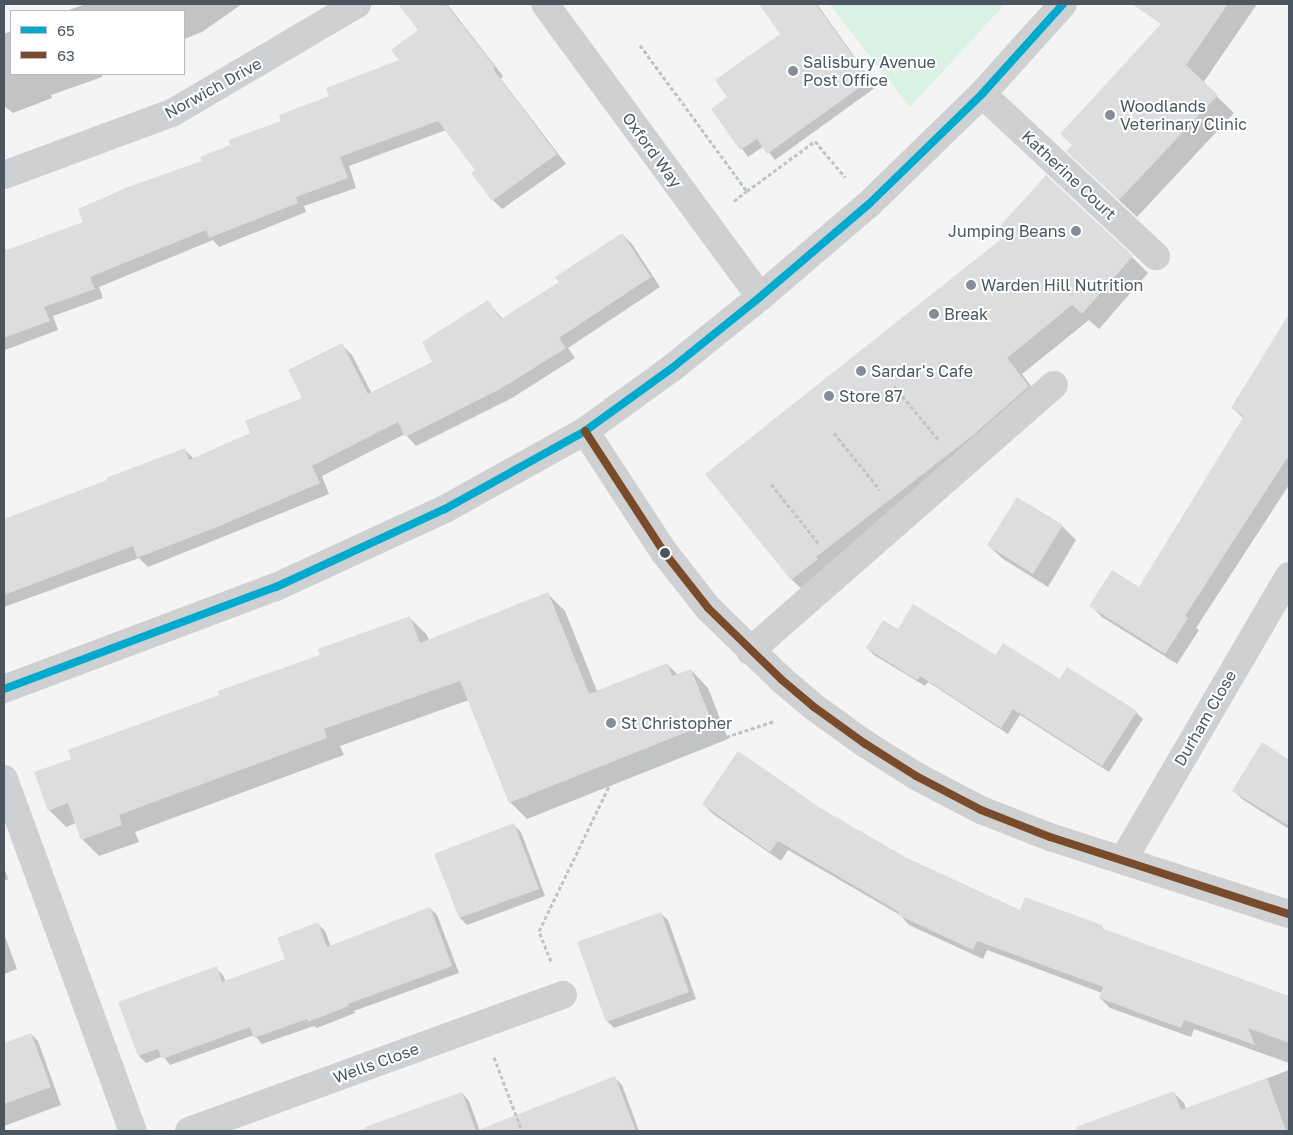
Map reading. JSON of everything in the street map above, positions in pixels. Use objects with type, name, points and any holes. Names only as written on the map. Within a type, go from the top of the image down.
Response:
[{"type":"street","name":"Norwich Drive","points":[[4,175],[172,113],[357,4]]},
{"type":"street","name":"Oxford Way","points":[[545,4],[760,297]]},
{"type":"street","points":[[4,690],[276,587],[445,510],[585,431],[672,368],[760,297],[869,204],[982,94],[1064,4]]},
{"type":"street","name":"Katherine Court","points":[[982,94],[1156,256]]},
{"type":"street","points":[[750,651],[1054,385]]},
{"type":"street","points":[[585,431],[664,552],[708,608],[750,651],[814,707],[864,744],[916,776],[981,810],[1050,837],[1289,914]]},
{"type":"street","name":"Durham Close","points":[[1123,860],[1289,576]]},
{"type":"street","points":[[4,779],[133,1131]]},
{"type":"street","name":"Wells Close","points":[[189,1131],[563,995]]},
{"type":"path","points":[[640,45],[747,191],[815,141],[869,204]]},
{"type":"path","points":[[894,386],[960,467]]},
{"type":"path","points":[[834,434],[903,518]]},
{"type":"path","points":[[771,484],[842,571]]},
{"type":"path","points":[[563,995],[540,931],[614,774],[814,707]]},
{"type":"path","points":[[482,1025],[522,1131]]},
{"type":"green space","points":[[829,4],[1005,4],[910,107]]},
{"type":"building","points":[[398,4],[446,4],[495,67],[493,69],[557,154],[492,201],[471,173],[475,170],[438,121],[340,157],[348,178],[296,197],[298,203],[209,238],[206,230],[90,277],[95,289],[44,307],[50,321],[4,338],[4,251],[83,222],[78,209],[128,187],[202,161],[200,157],[230,145],[228,140],[281,121],[279,115],[329,96],[326,88],[399,60],[391,50],[418,30]]},
{"type":"building","points":[[759,4],[816,4],[870,80],[767,154],[757,139],[740,150],[711,109],[727,97],[715,80],[780,34]]},
{"type":"building","name":"Woodlands Veterinary Clinic","points":[[1132,4],[1228,4],[1186,65],[1218,95],[1119,200],[1066,151],[1072,145],[1060,134],[1161,24]]},
{"type":"building","points":[[1046,175],[1133,256],[1082,314],[1072,305],[1007,358],[1029,386],[972,436],[816,557],[818,559],[791,580],[705,474],[1000,240],[993,234]]},
{"type":"building","points":[[622,233],[651,277],[559,338],[566,348],[502,388],[405,437],[398,422],[312,466],[320,483],[215,528],[137,558],[133,546],[4,595],[4,519],[185,448],[189,460],[250,433],[245,421],[302,398],[288,370],[342,343],[368,394],[432,362],[422,342],[488,300],[501,319],[559,282],[555,277]]},
{"type":"building","points":[[1289,314],[1289,455],[1185,616],[1188,618],[1165,654],[1089,606],[1112,570],[1139,587],[1244,416],[1231,408]]},
{"type":"building","points":[[1017,497],[1063,525],[1033,574],[987,545]]},
{"type":"building","points":[[548,592],[589,694],[667,663],[672,676],[691,669],[712,722],[509,803],[460,681],[324,729],[327,738],[119,815],[122,825],[81,840],[68,803],[48,811],[34,772],[71,759],[68,750],[219,695],[218,691],[320,655],[318,649],[410,616],[420,643]]},
{"type":"building","points":[[913,604],[996,655],[1003,643],[1060,679],[1067,667],[1137,711],[1102,766],[1013,709],[1001,728],[920,676],[917,680],[866,648],[883,620],[898,629]]},
{"type":"building","points":[[1262,742],[1289,760],[1289,826],[1232,791]]},
{"type":"building","points":[[738,751],[822,809],[907,858],[1020,910],[1025,897],[1102,925],[1101,928],[1289,996],[1289,1043],[1248,1028],[1255,1045],[1184,1020],[1181,1028],[1099,998],[1103,987],[977,941],[973,950],[898,915],[899,912],[778,841],[770,852],[702,804]]},
{"type":"building","points":[[514,823],[539,889],[459,918],[434,854]]},
{"type":"building","points":[[430,907],[452,966],[348,1004],[349,1006],[308,1022],[307,1019],[254,1038],[250,1027],[162,1059],[158,1049],[138,1056],[118,1002],[217,966],[222,982],[285,959],[277,938],[318,922],[327,947]]},
{"type":"building","points":[[661,912],[689,992],[606,1022],[577,942]]},
{"type":"building","points":[[31,1033],[51,1087],[4,1104],[4,1043]]},
{"type":"building","points":[[615,1076],[636,1131],[481,1131],[481,1129]]},
{"type":"building","points":[[1267,1078],[1286,1131],[1077,1131],[1076,1127],[1174,1091],[1181,1110]]},
{"type":"building","points":[[462,1092],[476,1131],[366,1131],[365,1127]]},
{"type":"transit line","name":"65","points":[[4,689],[276,587],[445,509],[585,431],[672,368],[760,297],[869,204],[982,94],[1063,4]]},
{"type":"transit line","name":"63","points":[[585,431],[664,552],[708,608],[782,680],[814,707],[864,743],[916,776],[981,810],[1050,837],[1289,914]]},
{"type":"place","name":"Salisbury Avenue Post Office","points":[[793,71]]},
{"type":"place","name":"Woodlands Veterinary Clinic","points":[[1110,115]]},
{"type":"place","name":"Jumping Beans","points":[[1076,231]]},
{"type":"place","name":"Warden Hill Nutrition","points":[[971,285]]},
{"type":"place","name":"Break","points":[[934,314]]},
{"type":"place","name":"Sardar's Cafe","points":[[861,371]]},
{"type":"place","name":"Store 87","points":[[829,396]]},
{"type":"place","name":"St Christopher","points":[[611,723]]}]
